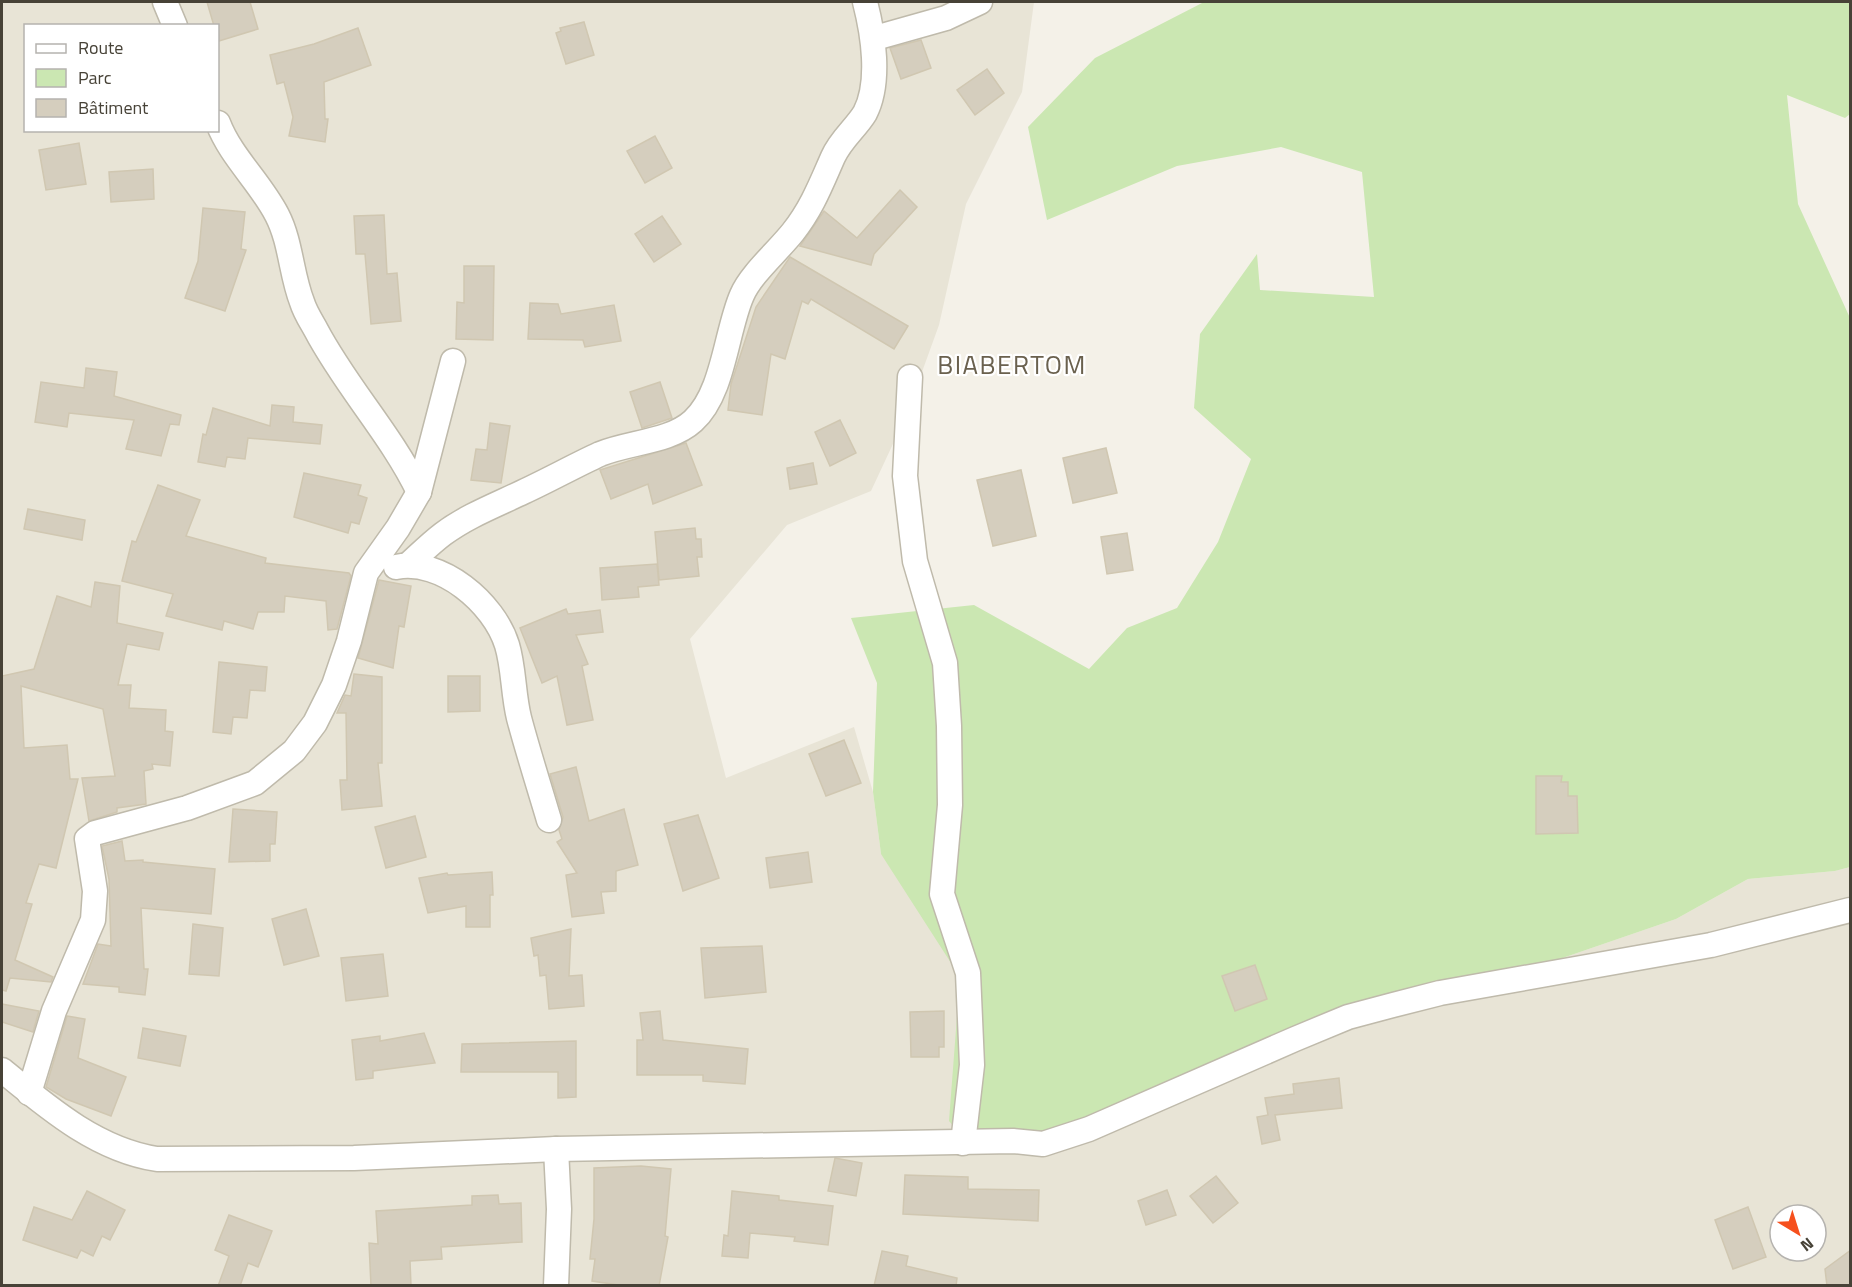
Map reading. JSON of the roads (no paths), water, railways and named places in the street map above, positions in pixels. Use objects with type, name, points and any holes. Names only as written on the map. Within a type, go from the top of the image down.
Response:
[{"type":"street","points":[[165,2],[174,24]]},
{"type":"street","points":[[409,564],[441,535],[468,518],[601,454],[633,442],[660,438],[679,431],[693,421],[711,393],[741,296],[751,280],[774,257],[804,219],[819,194],[841,141],[864,113],[870,97],[875,38],[865,2]]},
{"type":"street","points":[[875,38],[946,18],[980,2]]},
{"type":"street","points":[[219,125],[238,159],[259,184],[277,216],[291,254],[302,303],[326,349],[384,431],[419,492]]},
{"type":"street","points":[[29,1093],[54,1011],[93,920],[95,891],[87,839],[95,833],[187,808],[255,783],[294,752],[315,723],[334,685],[349,641],[366,573],[398,528],[419,492],[453,361]]},
{"type":"street","points":[[910,377],[905,476],[915,561],[945,663],[950,805],[942,894],[968,973],[972,1065],[963,1143]]},
{"type":"street","points":[[366,573],[409,564],[450,577],[478,598],[492,613],[507,645],[519,716],[549,820]]},
{"type":"street","points":[[2,1071],[29,1093],[98,1139],[138,1156],[157,1159],[343,1158],[556,1149],[1013,1141],[1042,1144],[1089,1129],[1348,1017],[1440,993],[1711,945],[1851,910]]},
{"type":"street","points":[[556,1149],[559,1209],[556,1286]]},
{"type":"district","name":"BIABERTOM","points":[[1012,364]]}]
